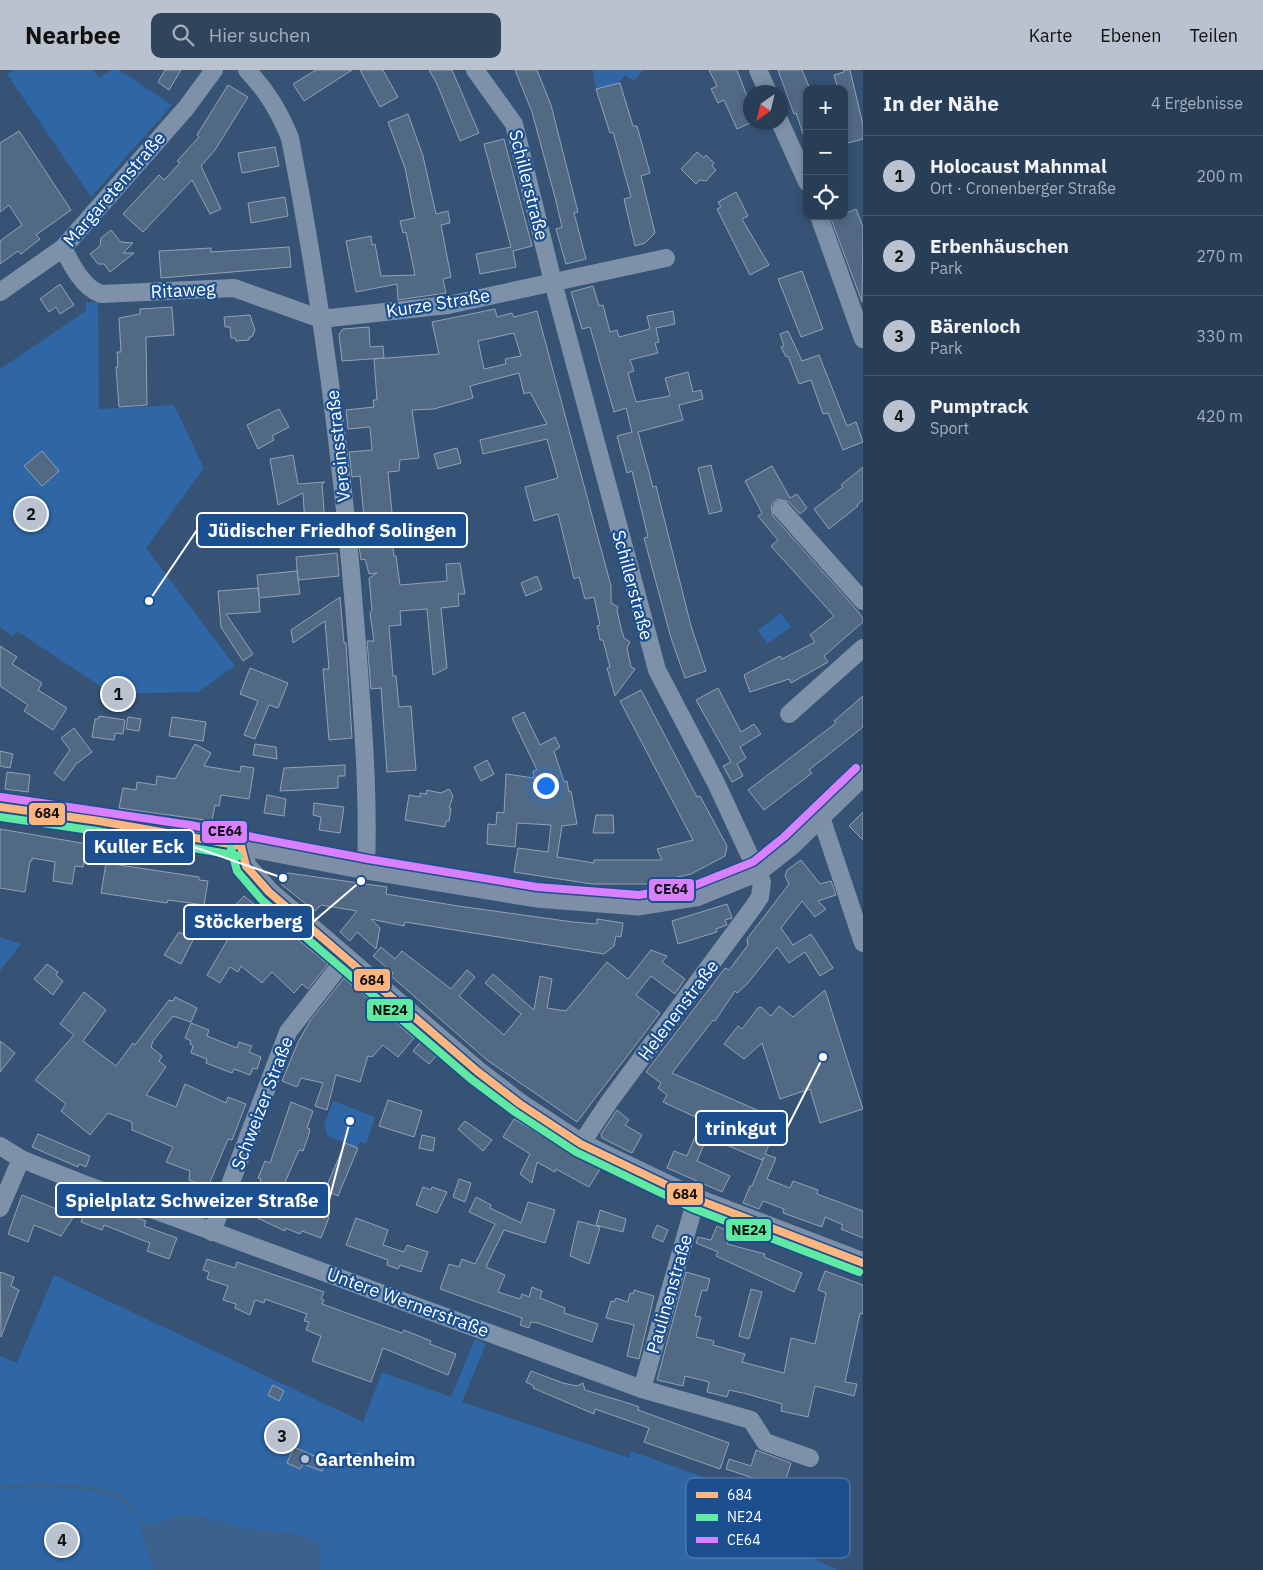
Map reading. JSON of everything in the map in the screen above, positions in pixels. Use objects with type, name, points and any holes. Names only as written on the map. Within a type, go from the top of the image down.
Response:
[{"type":"main road","points":[[0,807],[99,820],[366,869],[536,897],[638,905],[696,896],[759,874],[863,776]]},
{"type":"main road","points":[[241,846],[246,866],[252,875],[346,959],[477,1071],[520,1104],[581,1144],[642,1175],[696,1199],[863,1263]]},
{"type":"street","name":"Margaretenstraße","points":[[0,292],[63,248],[186,108],[214,70]]},
{"type":"street","name":"Vereinsstraße","points":[[247,70],[267,91],[279,111],[290,138],[322,319],[336,414],[362,706],[366,762],[366,869]]},
{"type":"street","name":"Schillerstraße","points":[[475,70],[514,124],[553,282],[657,670],[716,783],[759,874]]},
{"type":"street","points":[[758,70],[765,85]]},
{"type":"street","points":[[784,130],[804,175]]},
{"type":"street","points":[[820,220],[863,339]]},
{"type":"street","name":"Ritaweg","points":[[63,248],[80,276],[91,289],[101,294],[234,288],[322,319]]},
{"type":"street","points":[[553,282],[666,258]]},
{"type":"street","name":"Kurze Straße","points":[[322,319],[448,305],[553,282]]},
{"type":"street","points":[[781,509],[863,601]]},
{"type":"street","points":[[789,714],[863,648]]},
{"type":"street","points":[[821,817],[863,943]]},
{"type":"street","name":"Helenenstraße","points":[[581,1144],[609,1102],[754,906],[762,890],[759,874]]},
{"type":"street","name":"Schweizer Straße","points":[[212,1232],[288,1032],[346,959]]},
{"type":"street","name":"Untere Wernerstraße","points":[[0,1146],[20,1159],[212,1232],[642,1389],[750,1420],[765,1442],[810,1458]]},
{"type":"street","points":[[0,1208],[20,1159]]},
{"type":"street","name":"Paulinenstraße","points":[[642,1389],[696,1199]]},
{"type":"shaded area","points":[[13,70],[93,70],[99,78],[112,70],[119,70],[172,105],[91,197],[7,74]]},
{"type":"shaded area","points":[[593,70],[643,70],[634,81],[625,75],[619,83],[596,89]]},
{"type":"shaded area","points":[[86,302],[98,302],[99,409],[174,405],[204,468],[146,548],[235,666],[198,692],[112,694],[17,631],[13,637],[0,627],[0,369],[86,311]]},
{"type":"shaded area","points":[[781,613],[791,627],[767,644],[758,630]]},
{"type":"shaded area","points":[[0,937],[21,944],[0,971]]},
{"type":"shaded area","points":[[333,1101],[375,1117],[366,1144],[360,1142],[357,1148],[328,1136],[324,1125]]},
{"type":"shaded area","points":[[54,1275],[363,1422],[382,1372],[451,1397],[475,1339],[486,1344],[462,1402],[629,1458],[631,1451],[706,1478],[686,1478],[686,1558],[813,1558],[837,1570],[0,1570],[0,1356],[17,1363]]},
{"type":"shaded area","points":[[183,1514],[244,1528],[302,1535],[319,1544],[321,1570],[153,1570],[139,1525],[143,1521],[153,1525]]},
{"type":"building","points":[[165,70],[181,70],[169,90],[158,82]]},
{"type":"building","points":[[316,70],[352,70],[304,101],[293,84]]},
{"type":"building","points":[[360,70],[383,70],[398,97],[380,107]]},
{"type":"building","points":[[429,70],[452,70],[479,133],[460,141],[437,84]]},
{"type":"building","points":[[515,70],[537,70],[551,105],[578,212],[574,213],[586,259],[566,264],[556,229],[562,227],[556,201],[532,112]]},
{"type":"building","points":[[709,70],[737,70],[743,86],[743,126],[737,129],[724,100],[718,103],[711,89],[717,86]]},
{"type":"building","points":[[778,70],[802,70],[808,85],[803,85],[803,134],[796,113],[794,114],[788,98],[788,85],[783,85]]},
{"type":"building","points":[[844,70],[850,70],[863,125],[863,139],[848,143],[848,85],[837,85],[834,75],[844,72]]},
{"type":"building","points":[[620,83],[633,126],[637,126],[650,173],[641,176],[655,233],[645,243],[635,246],[624,199],[631,197],[613,132],[610,133],[596,89]]},
{"type":"building","points":[[228,85],[248,97],[215,150],[201,166],[221,209],[210,214],[192,180],[143,232],[123,214],[159,175],[164,180],[180,163],[177,161],[199,137],[197,135]]},
{"type":"building","points":[[408,114],[423,156],[436,214],[448,211],[450,223],[441,225],[451,277],[443,279],[446,293],[398,300],[397,284],[356,292],[346,241],[371,236],[372,245],[375,244],[381,276],[415,275],[406,232],[403,233],[400,221],[415,218],[405,168],[388,122]]},
{"type":"building","points":[[19,131],[71,210],[36,235],[40,239],[21,254],[18,251],[0,264],[0,241],[22,225],[9,205],[0,212],[0,143]]},
{"type":"building","points":[[504,139],[532,246],[513,251],[516,267],[480,274],[476,254],[511,247],[484,144]]},
{"type":"building","points":[[275,147],[279,166],[242,173],[238,153]]},
{"type":"building","points":[[697,152],[704,158],[706,155],[714,163],[712,166],[716,170],[706,181],[700,180],[696,184],[681,169]]},
{"type":"building","points":[[736,192],[748,216],[742,219],[769,265],[750,275],[717,209],[721,207],[718,202]]},
{"type":"building","points":[[285,197],[288,216],[251,223],[248,203]]},
{"type":"building","points":[[856,209],[863,227],[862,302],[831,220],[848,220],[848,212]]},
{"type":"building","points":[[111,230],[121,242],[133,243],[123,253],[134,253],[110,272],[104,264],[98,264],[90,254],[100,246],[101,238]]},
{"type":"building","points":[[289,247],[291,267],[161,278],[159,251],[211,248],[211,252]]},
{"type":"building","points":[[802,271],[823,329],[801,337],[778,279]]},
{"type":"building","points":[[60,284],[74,305],[60,314],[56,307],[49,312],[40,299]]},
{"type":"building","points":[[593,286],[599,306],[603,305],[610,332],[617,330],[619,337],[650,329],[647,316],[673,311],[675,324],[656,328],[659,342],[655,343],[658,353],[630,360],[634,371],[628,373],[636,402],[670,396],[665,378],[688,372],[693,392],[701,390],[703,399],[679,405],[683,420],[638,432],[653,487],[656,486],[691,626],[706,671],[685,678],[671,638],[644,538],[648,537],[632,471],[627,473],[617,436],[632,432],[626,408],[614,412],[590,327],[582,329],[571,292]]},
{"type":"building","points":[[172,307],[174,335],[146,337],[147,405],[119,407],[116,367],[118,367],[117,352],[121,352],[119,318],[140,314],[140,309]]},
{"type":"building","points":[[495,309],[497,317],[512,313],[514,317],[537,311],[611,586],[611,603],[618,607],[617,610],[624,638],[630,642],[627,648],[631,667],[635,669],[615,696],[607,668],[610,667],[597,626],[600,625],[594,597],[585,599],[579,577],[574,579],[558,514],[534,521],[525,487],[558,478],[547,439],[483,454],[480,440],[547,424],[530,392],[524,394],[519,373],[470,386],[473,398],[434,409],[412,410],[419,458],[400,460],[399,471],[388,472],[394,533],[391,533],[400,585],[447,581],[446,564],[460,563],[465,594],[458,594],[459,606],[441,608],[447,668],[433,675],[427,609],[400,611],[401,625],[389,626],[393,676],[396,676],[399,707],[411,706],[416,770],[387,772],[381,688],[371,689],[367,641],[374,641],[370,613],[372,610],[369,578],[377,573],[369,574],[365,559],[361,560],[358,539],[366,538],[360,476],[352,477],[349,452],[372,450],[370,427],[348,429],[346,410],[374,407],[373,400],[377,400],[374,359],[439,354],[432,322]],"holes":[[[514,333],[521,356],[505,359],[506,364],[484,369],[478,341]]]},
{"type":"building","points":[[250,315],[255,330],[252,337],[249,337],[249,340],[236,341],[235,338],[231,338],[230,327],[225,327],[224,317]]},
{"type":"building","points":[[369,327],[370,347],[383,346],[384,358],[342,361],[339,334],[343,329]]},
{"type":"building","points":[[788,331],[802,361],[819,355],[847,426],[856,422],[863,442],[843,450],[828,413],[823,414],[811,380],[799,384],[788,356],[786,357],[781,347],[784,346],[780,334]]},
{"type":"building","points":[[279,409],[289,427],[272,436],[274,440],[258,449],[247,425]]},
{"type":"building","points":[[457,448],[461,463],[438,469],[434,454]]},
{"type":"building","points":[[42,451],[59,471],[42,486],[24,466]]},
{"type":"building","points":[[293,455],[298,484],[325,482],[322,484],[325,524],[305,525],[303,493],[278,505],[270,459]]},
{"type":"building","points":[[711,465],[722,511],[709,514],[698,468]]},
{"type":"building","points":[[772,466],[790,498],[797,494],[807,508],[800,514],[789,502],[778,499],[771,505],[773,516],[856,609],[863,618],[863,622],[824,656],[828,662],[791,683],[789,679],[750,692],[744,675],[780,656],[782,659],[815,642],[810,635],[834,616],[771,546],[778,540],[758,516],[762,513],[745,481]]},
{"type":"building","points":[[863,467],[863,500],[829,529],[814,509],[843,487],[841,485]]},
{"type":"building","points":[[337,553],[339,576],[298,580],[296,557]]},
{"type":"building","points":[[297,571],[300,594],[259,598],[260,612],[226,614],[253,654],[243,661],[221,627],[218,591],[258,588],[259,597],[257,575]]},
{"type":"building","points":[[537,576],[542,589],[526,596],[521,583]]},
{"type":"building","points":[[340,597],[344,643],[346,643],[352,738],[329,740],[323,669],[329,669],[325,621],[293,643],[291,630]]},
{"type":"building","points":[[0,646],[17,657],[12,664],[42,683],[38,690],[67,708],[53,730],[24,711],[28,705],[0,686]]},
{"type":"building","points":[[250,668],[288,683],[278,708],[269,705],[255,739],[244,735],[258,701],[240,694]]},
{"type":"building","points":[[718,688],[741,732],[754,724],[761,734],[740,747],[746,758],[737,764],[743,776],[732,782],[723,766],[731,762],[696,700]]},
{"type":"building","points":[[641,690],[697,797],[700,796],[727,846],[725,856],[691,874],[646,884],[592,884],[514,872],[518,848],[548,852],[551,825],[517,823],[515,847],[487,844],[488,824],[496,825],[497,812],[504,813],[506,774],[534,778],[533,771],[537,770],[512,718],[524,712],[540,745],[555,737],[560,747],[554,751],[564,782],[567,781],[569,792],[571,791],[577,824],[562,826],[557,857],[594,863],[594,860],[662,860],[657,849],[693,840],[620,701]]},
{"type":"building","points":[[863,696],[863,727],[809,770],[812,773],[764,810],[748,790],[836,723],[834,721]]},
{"type":"building","points":[[99,716],[125,720],[123,734],[115,733],[114,740],[92,737],[95,719],[98,719]]},
{"type":"building","points":[[128,717],[141,719],[139,731],[126,729]]},
{"type":"building","points":[[172,717],[206,722],[203,741],[169,736]]},
{"type":"building","points":[[74,728],[92,752],[76,764],[64,781],[54,773],[70,750],[61,738]]},
{"type":"building","points":[[195,744],[211,753],[204,766],[240,772],[241,766],[254,768],[249,799],[221,795],[219,806],[215,805],[212,821],[119,808],[123,788],[136,790],[137,782],[156,785],[157,776],[175,779]]},
{"type":"building","points":[[255,744],[276,747],[277,759],[253,755]]},
{"type":"building","points":[[0,751],[13,754],[10,768],[0,766]]},
{"type":"building","points":[[487,760],[494,774],[481,781],[474,767]]},
{"type":"building","points":[[345,765],[345,776],[338,776],[338,788],[280,791],[284,768]]},
{"type":"building","points":[[7,772],[30,775],[28,792],[5,789]]},
{"type":"building","points":[[449,789],[453,796],[449,808],[451,808],[449,821],[446,821],[445,827],[405,820],[409,795],[420,797],[420,793],[426,794],[427,790],[441,793]]},
{"type":"building","points":[[267,795],[286,799],[284,816],[264,813]]},
{"type":"building","points":[[314,803],[344,807],[340,833],[319,830],[321,817],[313,815]]},
{"type":"building","points":[[863,812],[863,840],[849,826]]},
{"type":"building","points":[[596,815],[613,815],[614,833],[593,833]]},
{"type":"building","points":[[0,829],[87,844],[83,867],[75,866],[72,884],[53,881],[55,862],[32,858],[25,892],[0,888]]},
{"type":"building","points":[[801,860],[820,884],[831,881],[836,895],[818,901],[826,909],[815,917],[802,901],[781,928],[793,945],[811,934],[833,968],[820,976],[805,952],[789,963],[777,947],[747,984],[737,993],[735,991],[715,1021],[713,1020],[672,1073],[780,1120],[765,1154],[776,1158],[767,1179],[790,1188],[793,1181],[818,1190],[817,1194],[863,1211],[863,1238],[841,1229],[843,1225],[825,1217],[822,1227],[783,1213],[784,1209],[763,1201],[759,1209],[743,1203],[764,1157],[762,1160],[707,1137],[697,1161],[730,1176],[722,1192],[667,1168],[674,1151],[687,1156],[702,1120],[663,1102],[667,1095],[658,1088],[661,1083],[646,1072],[725,968],[729,970],[748,945],[747,939],[789,884],[785,876],[787,870]]},
{"type":"building","points":[[106,863],[199,877],[199,880],[208,881],[204,905],[168,900],[167,903],[101,893]]},
{"type":"building","points":[[288,873],[387,887],[386,894],[458,906],[573,922],[597,924],[597,919],[623,923],[621,937],[616,936],[614,946],[604,954],[405,922],[404,926],[371,919],[380,928],[376,949],[357,932],[350,941],[340,932],[357,911],[321,905],[315,911],[282,885],[280,880],[283,875]]},
{"type":"building","points":[[244,896],[328,964],[308,989],[302,984],[294,993],[272,972],[262,983],[241,966],[238,972],[230,967],[220,983],[207,975],[228,939],[202,927],[210,910],[225,916]]},
{"type":"building","points":[[727,904],[732,918],[725,920],[727,925],[716,929],[717,932],[678,944],[672,921]]},
{"type":"building","points":[[179,932],[193,940],[181,964],[164,955]]},
{"type":"building","points":[[381,947],[395,959],[402,951],[451,989],[467,970],[475,977],[459,996],[504,1035],[521,1014],[485,983],[493,974],[534,1010],[540,976],[552,979],[547,1008],[566,1011],[607,962],[628,979],[651,950],[667,956],[662,962],[685,979],[675,994],[651,976],[636,995],[660,1013],[577,1122],[487,1060],[391,976],[393,973],[373,956]]},
{"type":"building","points":[[47,964],[58,972],[56,975],[63,981],[53,995],[34,979]]},
{"type":"building","points":[[344,978],[414,1038],[398,1057],[383,1045],[372,1057],[368,1056],[360,1082],[336,1075],[327,1110],[315,1106],[323,1083],[301,1078],[297,1087],[282,1081],[298,1042],[310,1021]]},
{"type":"building","points":[[825,990],[863,1109],[820,1123],[810,1089],[780,1099],[762,1043],[744,1059],[724,1044],[738,1026],[742,1029],[758,1008],[761,1007],[771,1016],[779,1006],[793,1017]]},
{"type":"building","points":[[84,992],[106,1010],[83,1041],[116,1066],[133,1043],[135,1045],[169,1000],[173,1001],[175,997],[197,1008],[191,1022],[173,1016],[153,1041],[151,1047],[162,1056],[159,1061],[166,1067],[146,1095],[176,1107],[185,1084],[226,1103],[228,1097],[246,1104],[232,1140],[228,1139],[208,1187],[189,1180],[190,1171],[166,1162],[173,1147],[132,1130],[132,1122],[108,1113],[90,1135],[61,1111],[66,1104],[35,1080],[74,1035],[60,1024]]},
{"type":"building","points":[[191,1023],[209,1030],[207,1036],[237,1048],[239,1042],[252,1046],[249,1052],[261,1057],[257,1069],[253,1068],[250,1075],[234,1069],[232,1073],[206,1063],[207,1059],[191,1053],[193,1046],[190,1044],[191,1041],[185,1038]]},
{"type":"building","points":[[422,1040],[438,1054],[429,1064],[413,1051]]},
{"type":"building","points":[[0,1041],[15,1053],[0,1072]]},
{"type":"building","points":[[388,1100],[422,1111],[414,1137],[379,1126]]},
{"type":"building","points":[[291,1102],[313,1111],[307,1128],[310,1129],[309,1134],[303,1151],[299,1150],[279,1196],[329,1217],[321,1238],[302,1231],[300,1234],[285,1228],[285,1231],[249,1214],[261,1179],[258,1178],[265,1161],[270,1163]]},
{"type":"building","points":[[617,1110],[629,1120],[625,1125],[642,1135],[632,1153],[602,1138],[601,1134]]},
{"type":"building","points":[[514,1119],[600,1169],[589,1187],[556,1169],[555,1172],[537,1162],[532,1183],[520,1174],[530,1154],[503,1137]]},
{"type":"building","points":[[465,1121],[492,1140],[483,1151],[458,1129]]},
{"type":"building","points":[[38,1134],[90,1156],[86,1167],[79,1164],[78,1167],[32,1147]]},
{"type":"building","points":[[422,1135],[435,1138],[433,1151],[419,1148]]},
{"type":"building","points":[[345,1143],[358,1148],[338,1196],[325,1190]]},
{"type":"building","points":[[459,1179],[471,1183],[465,1202],[453,1197]]},
{"type":"building","points":[[423,1187],[431,1190],[432,1187],[447,1192],[437,1213],[416,1205]]},
{"type":"building","points":[[22,1195],[74,1216],[61,1236],[34,1225],[28,1242],[8,1234]]},
{"type":"building","points":[[476,1197],[491,1205],[490,1208],[521,1223],[528,1202],[555,1210],[545,1243],[504,1230],[486,1267],[505,1275],[498,1292],[520,1299],[522,1294],[529,1297],[532,1287],[542,1291],[540,1298],[565,1308],[564,1313],[598,1324],[592,1342],[538,1323],[531,1322],[529,1328],[520,1325],[522,1318],[440,1289],[449,1264],[459,1267],[462,1259],[475,1264],[495,1224],[469,1212]]},
{"type":"building","points":[[87,1206],[114,1217],[116,1210],[146,1221],[144,1226],[177,1238],[169,1259],[147,1251],[150,1243],[104,1225],[102,1230],[81,1222]]},
{"type":"building","points":[[600,1210],[626,1219],[623,1232],[596,1225]]},
{"type":"building","points":[[356,1218],[388,1230],[383,1245],[404,1252],[407,1245],[428,1252],[421,1272],[400,1265],[398,1269],[387,1265],[388,1260],[346,1245]]},
{"type":"building","points":[[578,1221],[600,1227],[589,1264],[570,1256]]},
{"type":"building","points":[[657,1225],[668,1230],[663,1242],[652,1237]]},
{"type":"building","points":[[717,1226],[732,1233],[727,1244],[765,1254],[764,1257],[802,1273],[794,1292],[716,1256],[718,1252],[696,1243],[698,1237],[711,1240]]},
{"type":"building","points":[[207,1259],[235,1268],[237,1262],[324,1292],[321,1299],[324,1300],[322,1304],[402,1333],[404,1330],[431,1341],[430,1344],[456,1354],[448,1375],[383,1348],[371,1382],[312,1361],[321,1336],[306,1330],[309,1322],[304,1321],[307,1314],[265,1299],[264,1303],[255,1300],[250,1315],[235,1308],[236,1304],[223,1300],[228,1286],[207,1279],[209,1272],[203,1270]]},
{"type":"building","points":[[825,1271],[863,1285],[863,1314],[860,1313],[845,1382],[857,1384],[854,1396],[815,1386],[808,1417],[781,1411],[782,1404],[747,1394],[729,1390],[727,1397],[707,1392],[709,1382],[685,1376],[683,1386],[657,1380],[686,1272],[710,1279],[707,1291],[702,1290],[695,1316],[701,1317],[696,1337],[714,1341],[713,1345],[745,1354],[742,1362],[784,1373],[791,1338],[815,1344],[826,1293],[818,1290]]},
{"type":"building","points":[[0,1272],[14,1277],[11,1286],[19,1290],[1,1337]]},
{"type":"building","points":[[751,1289],[762,1292],[749,1339],[739,1336]]},
{"type":"building","points":[[634,1290],[654,1296],[639,1359],[627,1356],[634,1325],[606,1318],[611,1301],[614,1302],[616,1298],[628,1302],[630,1293],[633,1294]]},
{"type":"building","points":[[531,1371],[563,1383],[577,1386],[583,1383],[585,1390],[631,1404],[639,1407],[638,1410],[729,1443],[720,1469],[644,1442],[649,1428],[595,1409],[594,1414],[533,1388],[534,1386],[526,1382]]},
{"type":"building","points":[[273,1385],[284,1391],[279,1401],[268,1395]]},
{"type":"building","name":"Gartenheim","points":[[294,1447],[326,1461],[322,1471],[303,1464],[300,1469],[287,1463]]},
{"type":"building","points":[[756,1450],[791,1463],[786,1478],[753,1478],[726,1469],[729,1459],[751,1466]]},
{"type":"building","points":[[358,1453],[364,1456],[365,1463],[359,1467],[354,1464],[352,1458]]},
{"type":"waterway","points":[[0,1488],[42,1485],[104,1491],[126,1502],[134,1513]]},
{"type":"transit line","name":"CE64","points":[[1,797],[190,825],[368,859],[537,887],[639,895],[693,886],[753,862],[784,837],[856,768]]},
{"type":"transit line","name":"684","points":[[0,807],[99,821],[241,846]]},
{"type":"transit line","name":"NE24","points":[[0,817],[97,831],[239,856]]},
{"type":"transit line","name":"684","points":[[241,846],[246,866],[269,892],[477,1071],[520,1104],[581,1144],[696,1199],[863,1263]]},
{"type":"transit line","name":"NE24","points":[[231,848],[237,871],[262,900],[471,1079],[515,1112],[576,1152],[692,1208],[859,1272]]},
{"type":"place","name":"Erbenhäuschen","points":[[31,514]]},
{"type":"place","name":"Jüdischer Friedhof Solingen","points":[[149,601]]},
{"type":"place","name":"Holocaust Mahnmal","points":[[118,694]]},
{"type":"place","name":"Kuller Eck","points":[[283,878]]},
{"type":"place","name":"Stöckerberg","points":[[361,881]]},
{"type":"place","name":"trinkgut","points":[[823,1057]]},
{"type":"place","name":"Spielplatz Schweizer Straße","points":[[350,1121]]},
{"type":"place","name":"Bärenloch","points":[[282,1436]]},
{"type":"place","name":"Gartenheim","points":[[305,1459]]},
{"type":"place","name":"Pumptrack","points":[[62,1540]]}]
